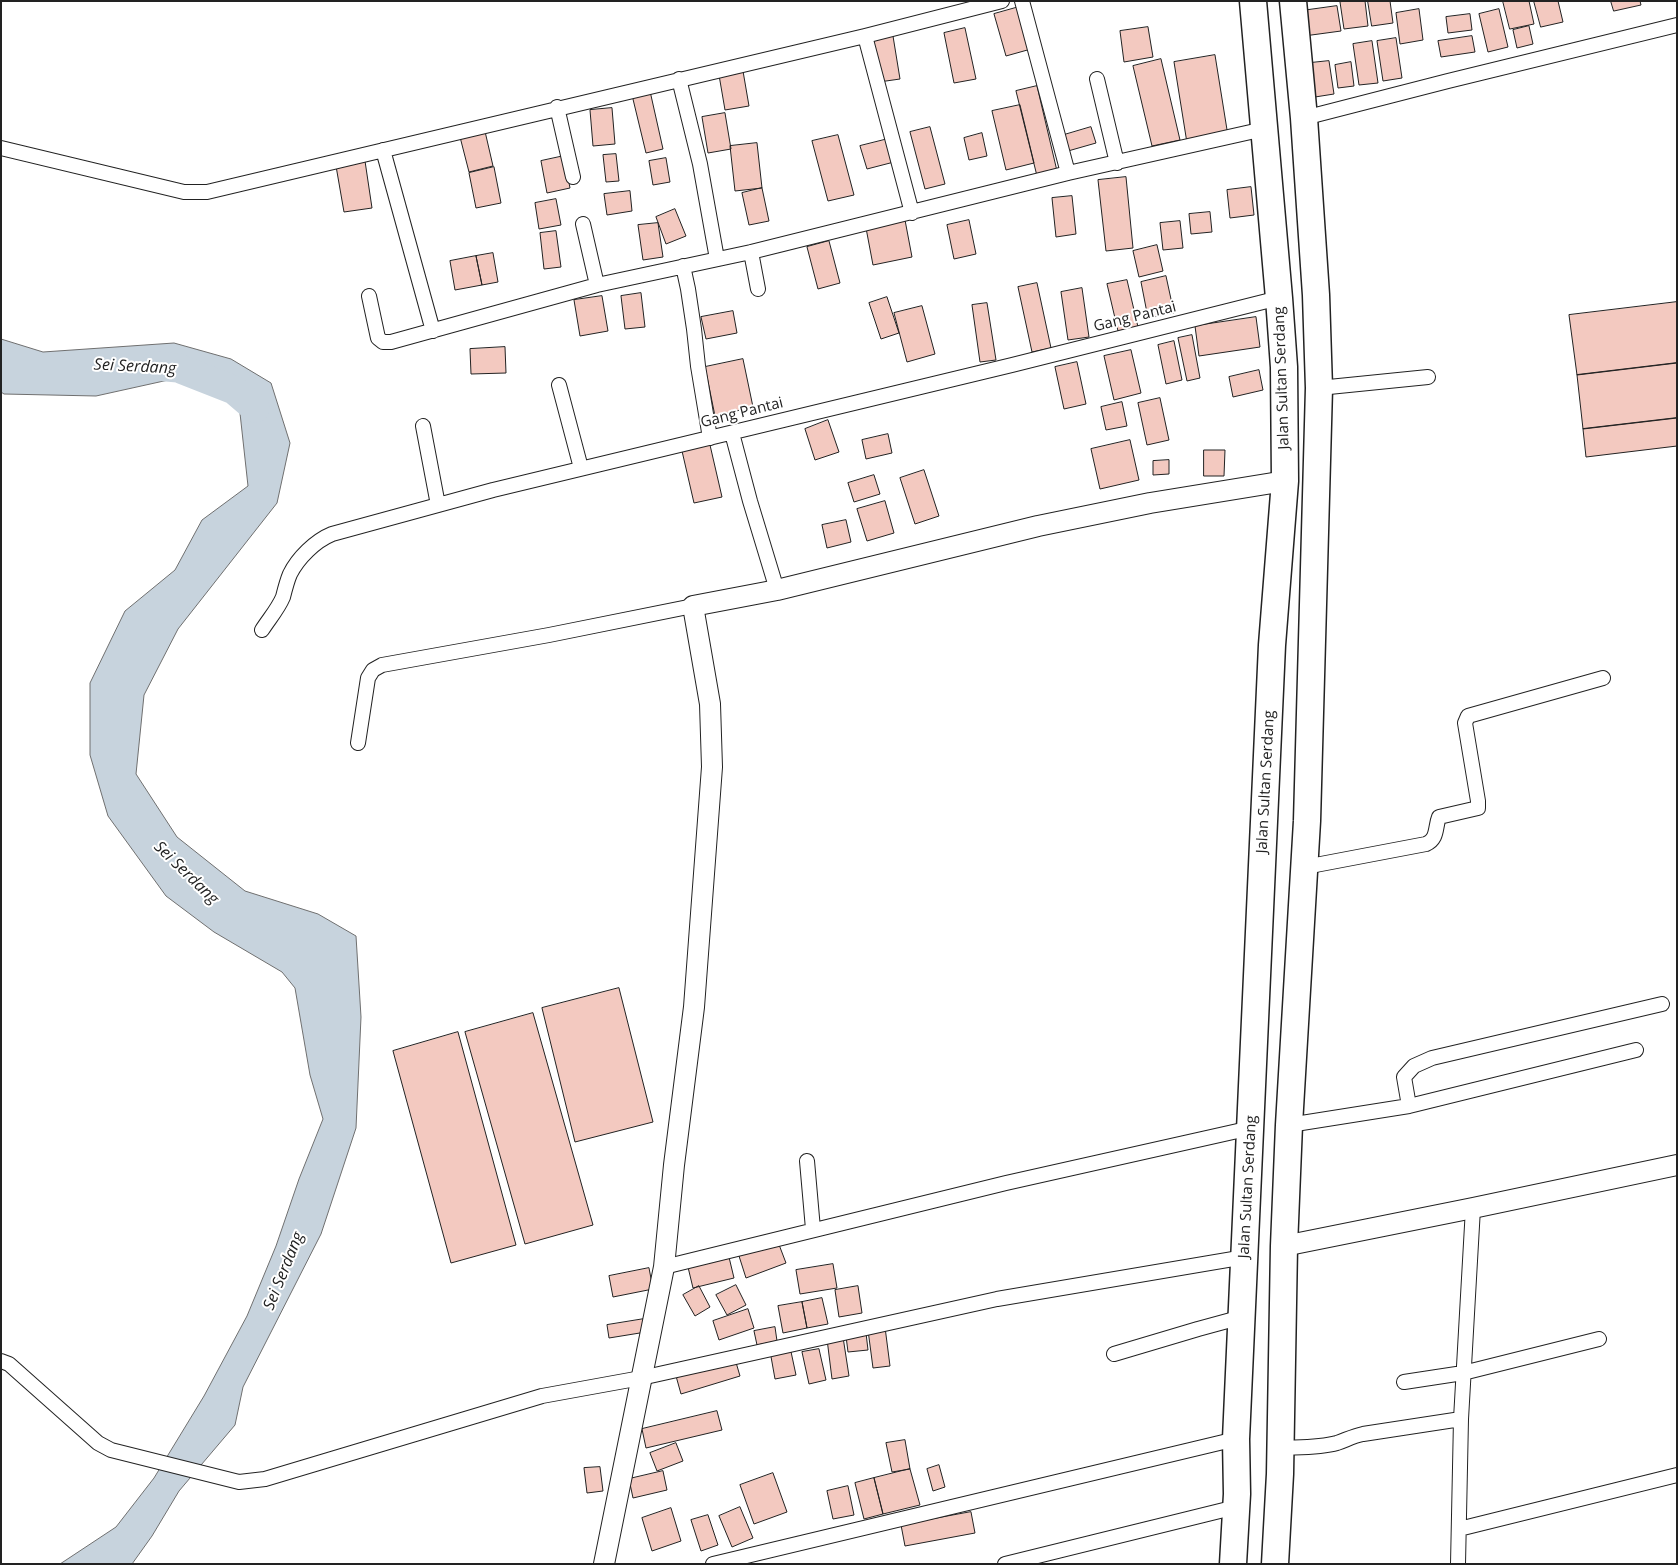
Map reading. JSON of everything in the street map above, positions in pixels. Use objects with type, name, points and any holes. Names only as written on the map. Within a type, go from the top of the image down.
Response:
[{"type":"highway","name":"Jalan Sultan Serdang","points":[[1233,1564],[1236,1507],[1236,1440],[1272,645],[1285,481],[1284,367],[1253,1]]},
{"type":"highway","points":[[1275,1564],[1289,1125],[1305,866],[1319,388],[1318,315],[1304,118],[1293,1]]},
{"type":"street","points":[[1,148],[184,192],[196,193],[216,190],[557,107],[865,36],[1002,1]]},
{"type":"street","points":[[1022,1],[1068,173]]},
{"type":"street","points":[[1304,118],[1448,80],[1677,25]]},
{"type":"street","points":[[865,36],[912,212]]},
{"type":"street","points":[[680,79],[700,164],[716,259]]},
{"type":"street","points":[[1097,79],[1117,163]]},
{"type":"street","points":[[557,107],[573,178]]},
{"type":"street","points":[[370,296],[378,338],[381,342],[391,342],[597,285],[751,252],[1068,173],[1264,129]]},
{"type":"street","points":[[383,150],[433,331]]},
{"type":"street","points":[[583,224],[597,285]]},
{"type":"street","points":[[751,252],[758,289]]},
{"type":"street","points":[[683,266],[710,438]]},
{"type":"street","name":"Gang Pantai","points":[[262,630],[275,612],[294,567],[320,539],[332,534],[581,468],[1012,365],[1279,298]]},
{"type":"street","points":[[1319,388],[1428,377]]},
{"type":"street","points":[[559,385],[581,468]]},
{"type":"street","points":[[423,426],[438,505]]},
{"type":"street","points":[[732,433],[777,590]]},
{"type":"street","points":[[358,743],[368,678],[373,670],[382,665],[531,639],[777,590],[1038,526],[1150,503],[1285,481]]},
{"type":"street","points":[[604,1564],[664,1267],[674,1165],[694,1007],[712,767],[710,704],[694,606]]},
{"type":"street","points":[[1305,866],[1426,844],[1431,841],[1434,837],[1439,816],[1478,808],[1465,723],[1468,716],[1603,678]]},
{"type":"street","points":[[1409,1106],[1404,1077],[1414,1066],[1432,1058],[1662,1004]]},
{"type":"street","points":[[1289,1125],[1409,1106],[1636,1050]]},
{"type":"street","points":[[664,1267],[1006,1183],[1251,1128]]},
{"type":"street","points":[[807,1161],[813,1229]]},
{"type":"street","points":[[1284,1246],[1677,1164]]},
{"type":"street","points":[[1458,1564],[1461,1418],[1473,1208]]},
{"type":"street","points":[[1,1361],[9,1364],[98,1443],[111,1450],[240,1482],[265,1479],[542,1396],[641,1378],[997,1299],[1245,1256]]},
{"type":"street","points":[[1114,1354],[1198,1328],[1242,1317]]},
{"type":"street","points":[[1404,1382],[1463,1372],[1599,1339]]},
{"type":"street","points":[[1280,1448],[1314,1446],[1337,1442],[1348,1437],[1363,1434],[1461,1418]]},
{"type":"street","points":[[713,1564],[1236,1440]]},
{"type":"street","points":[[1459,1529],[1677,1475]]},
{"type":"street","points":[[1005,1564],[1236,1507]]},
{"type":"water","points":[[1,339],[43,352],[174,343],[231,359],[271,383],[290,443],[277,503],[178,629],[144,695],[136,774],[177,837],[245,891],[318,914],[356,936],[361,1017],[356,1128],[321,1234],[243,1387],[235,1425],[179,1491],[152,1536],[132,1564],[60,1564],[116,1527],[154,1478],[204,1396],[247,1316],[276,1246],[299,1179],[323,1119],[310,1075],[295,988],[282,972],[214,932],[166,896],[108,816],[90,755],[90,683],[125,611],[175,570],[202,520],[248,486],[238,395],[200,373],[96,396],[4,394],[1,392]]},
{"type":"building","points":[[1365,1],[1368,26],[1344,29],[1340,2]]},
{"type":"building","points":[[1368,1],[1390,1],[1393,23],[1372,26]]},
{"type":"building","points":[[1503,1],[1529,1],[1534,24],[1510,29]]},
{"type":"building","points":[[1534,1],[1558,1],[1563,22],[1541,27]]},
{"type":"building","points":[[1611,1],[1640,1],[1641,5],[1614,11]]},
{"type":"building","points":[[1337,6],[1341,31],[1304,36],[1301,11]]},
{"type":"building","points":[[1019,7],[1031,49],[1006,56],[994,14]]},
{"type":"building","points":[[1419,9],[1423,40],[1400,44],[1396,13]]},
{"type":"building","points":[[1499,9],[1508,47],[1488,52],[1479,14]]},
{"type":"building","points":[[1470,14],[1472,30],[1448,33],[1446,17]]},
{"type":"building","points":[[1529,26],[1533,44],[1517,48],[1513,30]]},
{"type":"building","points":[[1148,27],[1153,57],[1124,62],[1120,31]]},
{"type":"building","points":[[965,28],[976,79],[954,83],[944,33]]},
{"type":"building","points":[[893,36],[900,79],[879,82],[873,39]]},
{"type":"building","points":[[1472,36],[1475,52],[1441,57],[1438,41]]},
{"type":"building","points":[[1396,38],[1402,78],[1383,81],[1377,41]]},
{"type":"building","points":[[1372,41],[1378,83],[1359,85],[1353,44]]},
{"type":"building","points":[[1215,55],[1228,136],[1187,143],[1174,62]]},
{"type":"building","points":[[1161,59],[1180,140],[1152,146],[1133,66]]},
{"type":"building","points":[[1329,61],[1334,94],[1315,97],[1310,63]]},
{"type":"building","points":[[1351,62],[1354,86],[1338,88],[1335,65]]},
{"type":"building","points":[[743,71],[749,106],[725,110],[719,75]]},
{"type":"building","points":[[1037,86],[1057,171],[1037,176],[1016,91]]},
{"type":"building","points":[[650,91],[663,149],[646,153],[632,95]]},
{"type":"building","points":[[1020,105],[1034,163],[1006,170],[992,111]]},
{"type":"building","points":[[612,108],[615,144],[593,146],[590,110]]},
{"type":"building","points":[[725,113],[731,149],[708,153],[702,117]]},
{"type":"building","points":[[484,127],[493,166],[469,172],[459,133]]},
{"type":"building","points":[[930,127],[945,184],[925,189],[910,132]]},
{"type":"building","points":[[1091,127],[1096,143],[1068,151],[1064,135]]},
{"type":"building","points":[[982,133],[987,156],[969,160],[964,138]]},
{"type":"building","points":[[838,135],[854,195],[828,201],[812,141]]},
{"type":"building","points":[[888,139],[894,162],[867,169],[860,146]]},
{"type":"building","points":[[757,143],[762,188],[735,191],[730,146]]},
{"type":"building","points":[[616,154],[619,181],[606,182],[603,155]]},
{"type":"building","points":[[564,156],[570,188],[547,193],[541,161]]},
{"type":"building","points":[[666,158],[670,182],[653,185],[649,161]]},
{"type":"building","points":[[365,161],[372,208],[344,212],[336,166]]},
{"type":"building","points":[[494,167],[501,203],[476,208],[469,173]]},
{"type":"building","points":[[1126,177],[1133,248],[1106,251],[1098,180]]},
{"type":"building","points":[[1251,187],[1254,215],[1230,218],[1227,190]]},
{"type":"building","points":[[762,188],[769,221],[749,225],[742,193]]},
{"type":"building","points":[[630,191],[632,211],[607,215],[604,194]]},
{"type":"building","points":[[1072,196],[1076,234],[1056,237],[1052,198]]},
{"type":"building","points":[[556,199],[561,225],[539,229],[535,203]]},
{"type":"building","points":[[675,209],[686,236],[666,244],[656,217]]},
{"type":"building","points":[[1210,212],[1212,232],[1191,234],[1189,214]]},
{"type":"building","points":[[905,220],[912,257],[873,265],[866,228]]},
{"type":"building","points":[[969,220],[976,254],[954,259],[947,225]]},
{"type":"building","points":[[1180,221],[1183,248],[1163,250],[1160,223]]},
{"type":"building","points":[[658,223],[663,257],[643,260],[638,225]]},
{"type":"building","points":[[556,231],[561,267],[544,269],[540,233]]},
{"type":"building","points":[[829,241],[840,283],[818,289],[807,247]]},
{"type":"building","points":[[1157,245],[1163,271],[1139,277],[1133,251]]},
{"type":"building","points":[[493,253],[498,282],[482,285],[476,256]]},
{"type":"building","points":[[476,256],[482,285],[455,290],[450,261]]},
{"type":"building","points":[[1166,276],[1174,313],[1148,318],[1141,282]]},
{"type":"building","points":[[1127,280],[1138,327],[1118,331],[1107,284]]},
{"type":"building","points":[[1037,283],[1051,348],[1032,352],[1018,287]]},
{"type":"building","points":[[1082,288],[1089,337],[1068,340],[1061,292]]},
{"type":"building","points":[[641,293],[645,327],[625,329],[621,296]]},
{"type":"building","points":[[602,296],[608,331],[580,336],[574,300]]},
{"type":"building","points":[[887,297],[899,333],[881,339],[869,303]]},
{"type":"building","points":[[1677,302],[1677,363],[1577,375],[1569,315]]},
{"type":"building","points":[[987,303],[996,360],[980,362],[972,305]]},
{"type":"building","points":[[922,306],[935,354],[907,362],[894,313]]},
{"type":"building","points":[[733,311],[737,333],[706,339],[701,317]]},
{"type":"building","points":[[1256,317],[1260,347],[1199,356],[1195,326]]},
{"type":"building","points":[[1192,335],[1200,378],[1187,381],[1178,338]]},
{"type":"building","points":[[1174,341],[1182,380],[1166,384],[1158,345]]},
{"type":"building","points":[[505,347],[506,373],[471,374],[470,349]]},
{"type":"building","points":[[1131,350],[1141,393],[1114,400],[1104,356]]},
{"type":"building","points":[[743,359],[753,407],[715,416],[705,367]]},
{"type":"building","points":[[1077,362],[1086,404],[1064,409],[1055,367]]},
{"type":"building","points":[[1677,363],[1677,418],[1583,429],[1577,375]]},
{"type":"building","points":[[1259,370],[1263,390],[1233,397],[1229,377]]},
{"type":"building","points":[[1160,398],[1169,440],[1147,445],[1138,403]]},
{"type":"building","points":[[1122,402],[1127,426],[1106,430],[1101,407]]},
{"type":"building","points":[[1677,418],[1677,446],[1586,457],[1583,429]]},
{"type":"building","points":[[828,420],[839,452],[815,460],[805,429]]},
{"type":"building","points":[[888,434],[892,453],[866,459],[862,440]]},
{"type":"building","points":[[1130,440],[1139,480],[1100,489],[1091,449]]},
{"type":"building","points":[[710,445],[722,497],[694,503],[682,451]]},
{"type":"building","points":[[1204,450],[1225,450],[1224,476],[1204,476]]},
{"type":"building","points":[[1169,460],[1169,474],[1153,475],[1153,461]]},
{"type":"building","points":[[924,470],[939,516],[915,524],[900,478]]},
{"type":"building","points":[[874,475],[880,494],[854,502],[848,483]]},
{"type":"building","points":[[885,501],[894,533],[867,541],[857,509]]},
{"type":"building","points":[[846,520],[851,542],[827,548],[822,525]]},
{"type":"building","points":[[619,988],[653,1122],[575,1142],[542,1008]]},
{"type":"building","points":[[533,1013],[593,1225],[525,1244],[465,1032]]},
{"type":"building","points":[[458,1032],[516,1245],[451,1263],[393,1051]]},
{"type":"building","points":[[778,1242],[786,1263],[746,1278],[739,1256]]},
{"type":"building","points":[[728,1253],[734,1278],[693,1288],[687,1263]]},
{"type":"building","points":[[833,1264],[837,1288],[800,1294],[796,1270]]},
{"type":"building","points":[[649,1268],[653,1289],[613,1297],[609,1276]]},
{"type":"building","points":[[736,1285],[746,1305],[727,1315],[716,1295]]},
{"type":"building","points":[[699,1286],[710,1307],[695,1316],[683,1295]]},
{"type":"building","points":[[858,1286],[862,1313],[839,1317],[835,1290]]},
{"type":"building","points":[[822,1298],[828,1324],[807,1328],[802,1302]]},
{"type":"building","points":[[802,1302],[807,1328],[783,1333],[778,1306]]},
{"type":"building","points":[[748,1309],[754,1328],[719,1340],[713,1321]]},
{"type":"building","points":[[644,1319],[646,1332],[609,1338],[607,1325]]},
{"type":"building","points":[[775,1327],[777,1341],[757,1345],[754,1331]]},
{"type":"building","points":[[885,1327],[890,1366],[873,1368],[868,1330]]},
{"type":"building","points":[[866,1333],[868,1350],[848,1352],[846,1336]]},
{"type":"building","points":[[843,1337],[849,1376],[832,1379],[827,1339]]},
{"type":"building","points":[[790,1347],[796,1375],[775,1379],[770,1351]]},
{"type":"building","points":[[819,1349],[826,1380],[809,1384],[802,1352]]},
{"type":"building","points":[[735,1359],[740,1376],[681,1394],[676,1376]]},
{"type":"building","points":[[717,1411],[722,1430],[646,1448],[642,1429]]},
{"type":"building","points":[[905,1440],[910,1469],[892,1472],[886,1443]]},
{"type":"building","points":[[676,1443],[683,1461],[657,1471],[650,1453]]},
{"type":"building","points":[[939,1465],[945,1487],[933,1491],[927,1469]]},
{"type":"building","points":[[600,1467],[603,1491],[587,1493],[584,1468]]},
{"type":"building","points":[[910,1469],[920,1505],[883,1514],[874,1478]]},
{"type":"building","points":[[663,1471],[667,1490],[633,1498],[629,1479]]},
{"type":"building","points":[[773,1473],[787,1512],[754,1524],[740,1485]]},
{"type":"building","points":[[874,1478],[883,1514],[864,1519],[855,1483]]},
{"type":"building","points":[[848,1486],[854,1515],[833,1519],[827,1491]]},
{"type":"building","points":[[740,1507],[753,1538],[732,1547],[719,1516]]},
{"type":"building","points":[[671,1508],[681,1541],[652,1551],[642,1518]]},
{"type":"building","points":[[971,1512],[975,1533],[905,1546],[901,1525]]},
{"type":"building","points":[[708,1515],[718,1545],[701,1551],[691,1520]]},
{"type":"waterway","name":"Sei Serdang","points":[[155,366],[178,368],[234,390],[255,408]]}]
